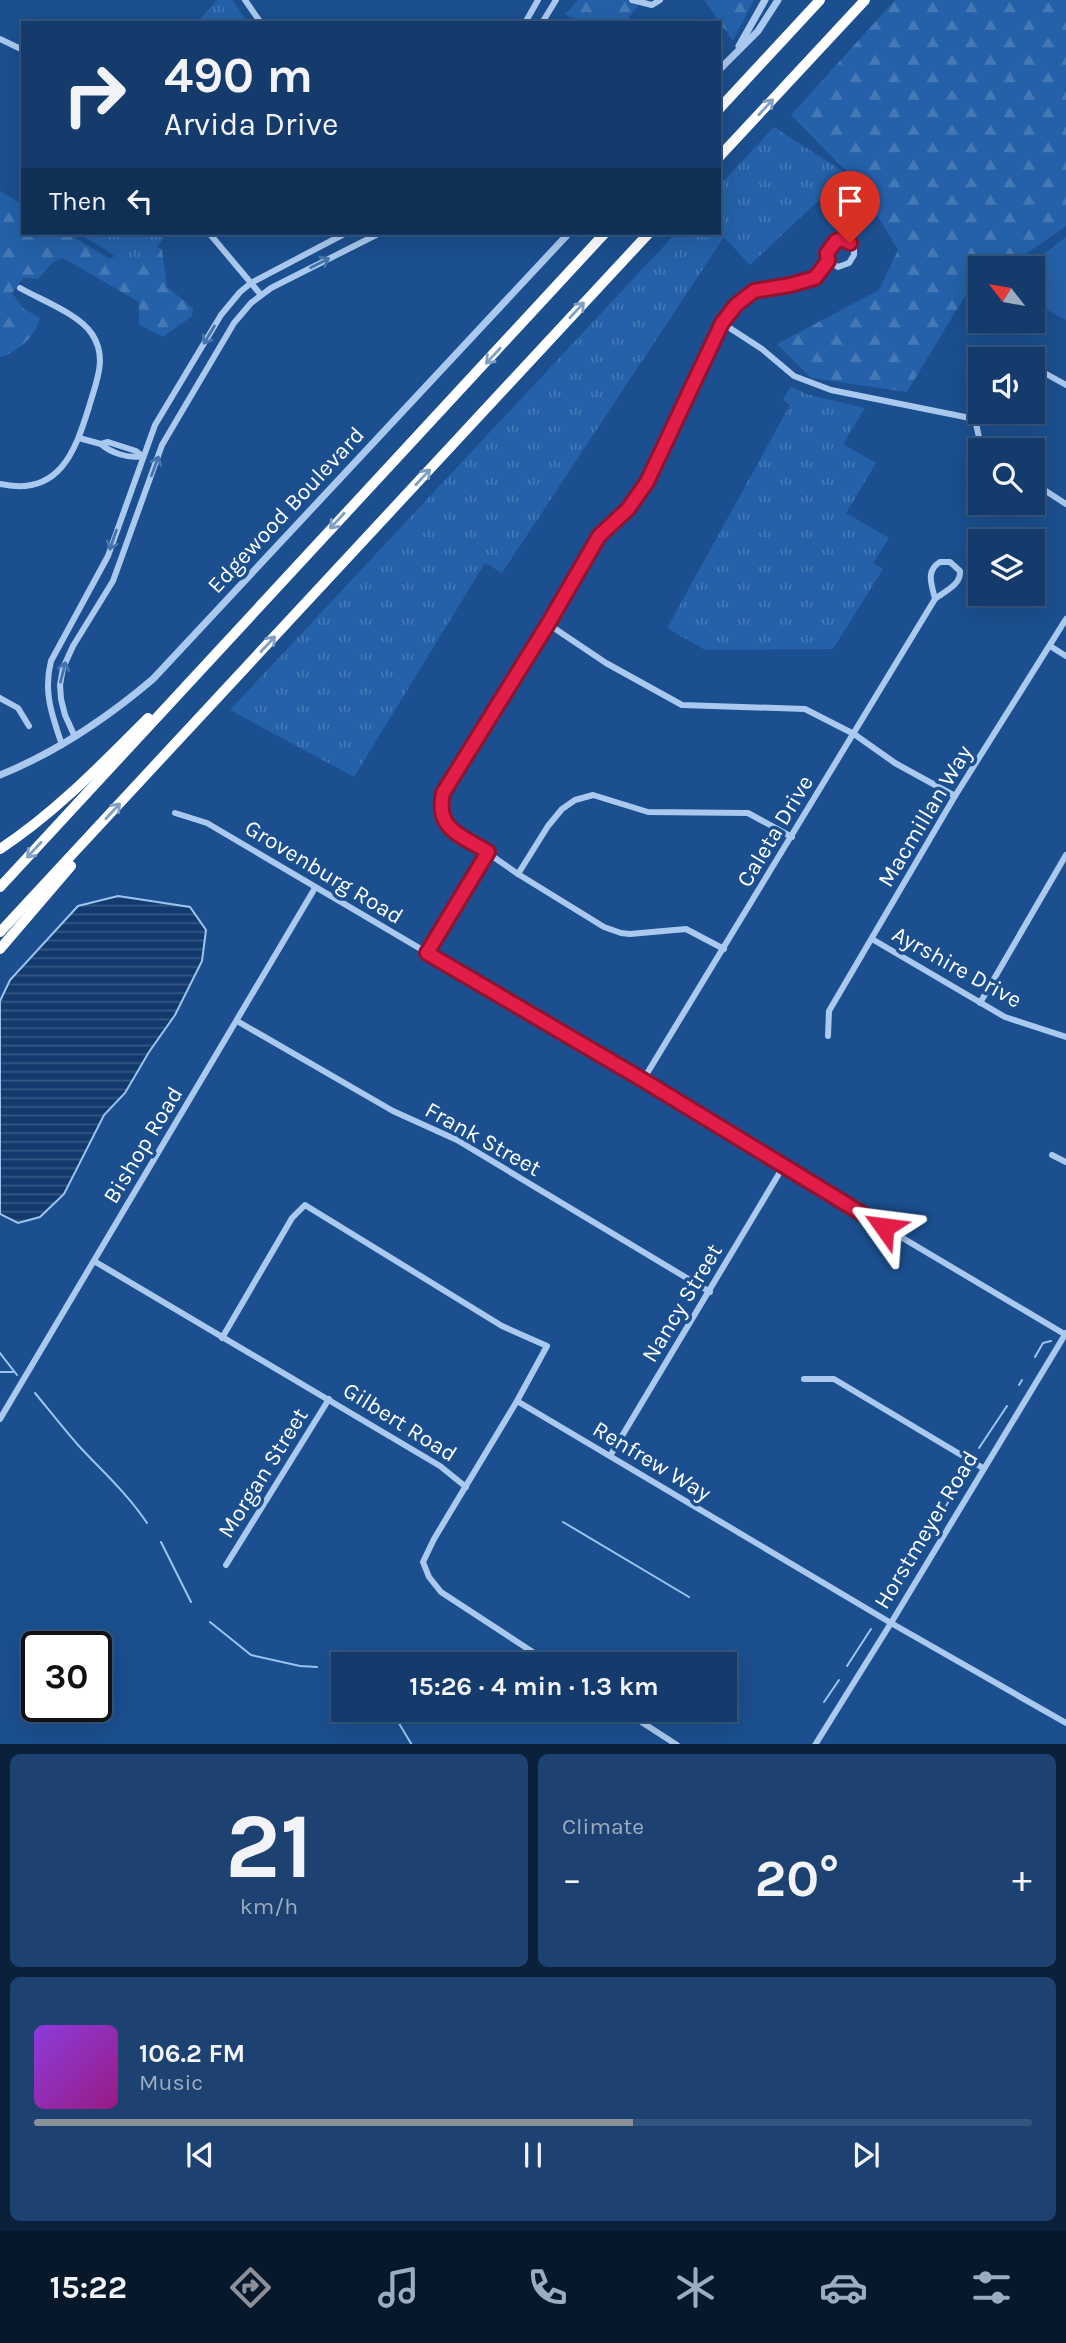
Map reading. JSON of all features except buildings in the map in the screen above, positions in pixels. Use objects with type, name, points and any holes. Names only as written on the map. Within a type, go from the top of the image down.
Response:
[{"type":"highway","points":[[721,107],[820,0]]},
{"type":"highway","points":[[721,155],[865,0]]},
{"type":"highway","points":[[0,887],[603,235]]},
{"type":"highway","points":[[0,932],[647,235]]},
{"type":"highway","points":[[0,849],[40,820],[94,771],[269,597]]},
{"type":"highway","points":[[0,949],[91,845],[93,832]]},
{"type":"street","points":[[246,0],[260,21]]},
{"type":"street","points":[[526,21],[538,0]]},
{"type":"street","points":[[543,21],[556,0]]},
{"type":"street","points":[[632,0],[652,5],[660,0]]},
{"type":"street","points":[[733,55],[765,0]]},
{"type":"street","points":[[721,68],[758,31],[778,0]]},
{"type":"street","points":[[0,39],[21,49]]},
{"type":"street","points":[[211,235],[261,295]]},
{"type":"street","points":[[62,745],[46,692],[51,660],[103,566],[155,425],[221,315],[240,292],[251,283],[342,235]]},
{"type":"street","points":[[75,737],[61,699],[63,668],[73,646],[113,581],[170,430],[234,323],[261,295],[376,235]]},
{"type":"street","name":"Edgewood Boulevard","points":[[0,775],[75,737],[126,703],[153,680],[567,235]]},
{"type":"street","points":[[724,949],[686,929],[630,934],[613,931],[593,922],[453,830],[442,817],[440,808],[443,793],[599,536],[628,509],[647,482],[722,323],[736,305],[754,291],[815,278],[828,261],[827,253],[836,241],[842,239],[854,249],[854,255],[844,266],[838,267],[828,261]]},
{"type":"street","points":[[0,484],[28,486],[53,475],[65,465],[79,438],[101,359],[99,347],[86,327],[20,288]]},
{"type":"street","points":[[722,323],[762,349],[794,376],[806,381],[831,390],[968,418]]},
{"type":"street","points":[[1045,373],[1066,385]]},
{"type":"street","points":[[79,438],[101,444],[108,442],[136,451],[142,456]]},
{"type":"street","points":[[1045,490],[1066,503]]},
{"type":"street","name":"Caleta Drive","points":[[643,1080],[935,599],[957,582],[960,571],[950,562],[940,562],[932,569],[931,582],[935,599]]},
{"type":"street","name":"Macmillan Way","points":[[828,1036],[829,1011],[955,796],[1066,619]]},
{"type":"street","points":[[548,624],[607,663],[682,705],[804,709],[854,734],[895,762],[955,796]]},
{"type":"street","points":[[1050,646],[1066,656]]},
{"type":"street","points":[[0,698],[18,708],[29,726]]},
{"type":"street","points":[[518,874],[562,809],[575,800],[593,795],[648,812],[748,813],[792,838]]},
{"type":"street","name":"Grovenburg Road","points":[[175,813],[207,823],[1066,1334]]},
{"type":"street","points":[[427,953],[488,852]]},
{"type":"street","points":[[980,1003],[1066,855]]},
{"type":"street","name":"Bishop Road","points":[[0,1419],[315,888]]},
{"type":"street","name":"Ayrshire Drive","points":[[872,939],[1005,1017],[1066,1037]]},
{"type":"street","name":"Frank Street","points":[[237,1021],[393,1111],[457,1140],[710,1292]]},
{"type":"street","points":[[1052,1155],[1066,1162]]},
{"type":"street","name":"Nancy Street","points":[[610,1456],[783,1167]]},
{"type":"street","points":[[222,1338],[292,1218],[305,1205],[502,1326],[547,1346],[466,1486]]},
{"type":"street","name":"Gilbert Road","points":[[94,1261],[440,1466],[466,1486],[423,1562],[434,1585],[456,1603],[532,1652]]},
{"type":"street","name":"Horstmeyer Road","points":[[817,1741],[1066,1334]]},
{"type":"street","points":[[804,1379],[834,1379],[983,1468]]},
{"type":"street","name":"Morgan Street","points":[[226,1565],[329,1399]]},
{"type":"street","name":"Renfrew Way","points":[[517,1401],[891,1623],[1066,1723]]},
{"type":"street","points":[[642,1722],[675,1744]]},
{"type":"green space","points":[[217,0],[233,0],[246,21],[198,21]]},
{"type":"green space","points":[[578,0],[642,0],[626,21],[577,21],[565,14]]},
{"type":"green space","points":[[704,0],[754,0],[733,41]]},
{"type":"green space","points":[[895,0],[1066,0],[1066,226],[1023,256],[968,256],[968,294],[907,392],[811,378],[777,344],[879,290],[898,250],[857,182],[791,115]]},
{"type":"green space","points":[[774,127],[847,174],[750,265],[724,237],[502,573],[485,563],[354,777],[230,710],[674,235],[721,235],[721,184]]},
{"type":"green space","points":[[0,191],[21,204],[21,235],[70,235],[110,259],[143,236],[162,250],[167,287],[193,308],[192,316],[163,337],[139,325],[139,302],[63,258],[52,263],[38,279],[23,278],[12,293],[24,309],[40,318],[25,343],[0,357]]},
{"type":"green space","points":[[81,235],[166,235],[138,270]]},
{"type":"green space","points":[[1066,237],[1066,320],[1045,309],[1045,256],[1041,256]]},
{"type":"green space","points":[[791,386],[806,394],[865,408],[843,444],[876,463],[846,513],[889,538],[873,563],[883,569],[833,649],[705,650],[667,628],[790,405],[783,400]]},
{"type":"shaded area","points":[[118,896],[190,907],[206,930],[202,961],[175,1015],[125,1093],[104,1115],[64,1194],[40,1217],[18,1223],[0,1214],[0,1001],[10,980],[78,906]]},
{"type":"waterway","points":[[1035,1357],[1043,1343],[1051,1341]]},
{"type":"waterway","points":[[0,1353],[17,1375]]},
{"type":"waterway","points":[[0,1372],[13,1372]]},
{"type":"waterway","points":[[1019,1385],[1022,1380]]},
{"type":"waterway","points":[[35,1393],[147,1523]]},
{"type":"waterway","points":[[979,1448],[1007,1406]]},
{"type":"waterway","points":[[934,1527],[962,1478]]},
{"type":"waterway","points":[[563,1522],[689,1597]]},
{"type":"waterway","points":[[161,1542],[191,1602]]},
{"type":"waterway","points":[[888,1601],[911,1564]]},
{"type":"waterway","points":[[210,1622],[251,1655],[317,1667]]},
{"type":"waterway","points":[[847,1666],[871,1629]]},
{"type":"waterway","points":[[824,1702],[839,1680]]},
{"type":"waterway","points":[[398,1722],[411,1744]]},
{"type":"route","points":[[850,243],[842,239],[830,246],[828,261],[815,278],[754,291],[736,305],[722,323],[647,482],[628,509],[599,536],[443,793],[440,808],[444,822],[488,852],[427,953],[643,1080],[884,1227]]}]
